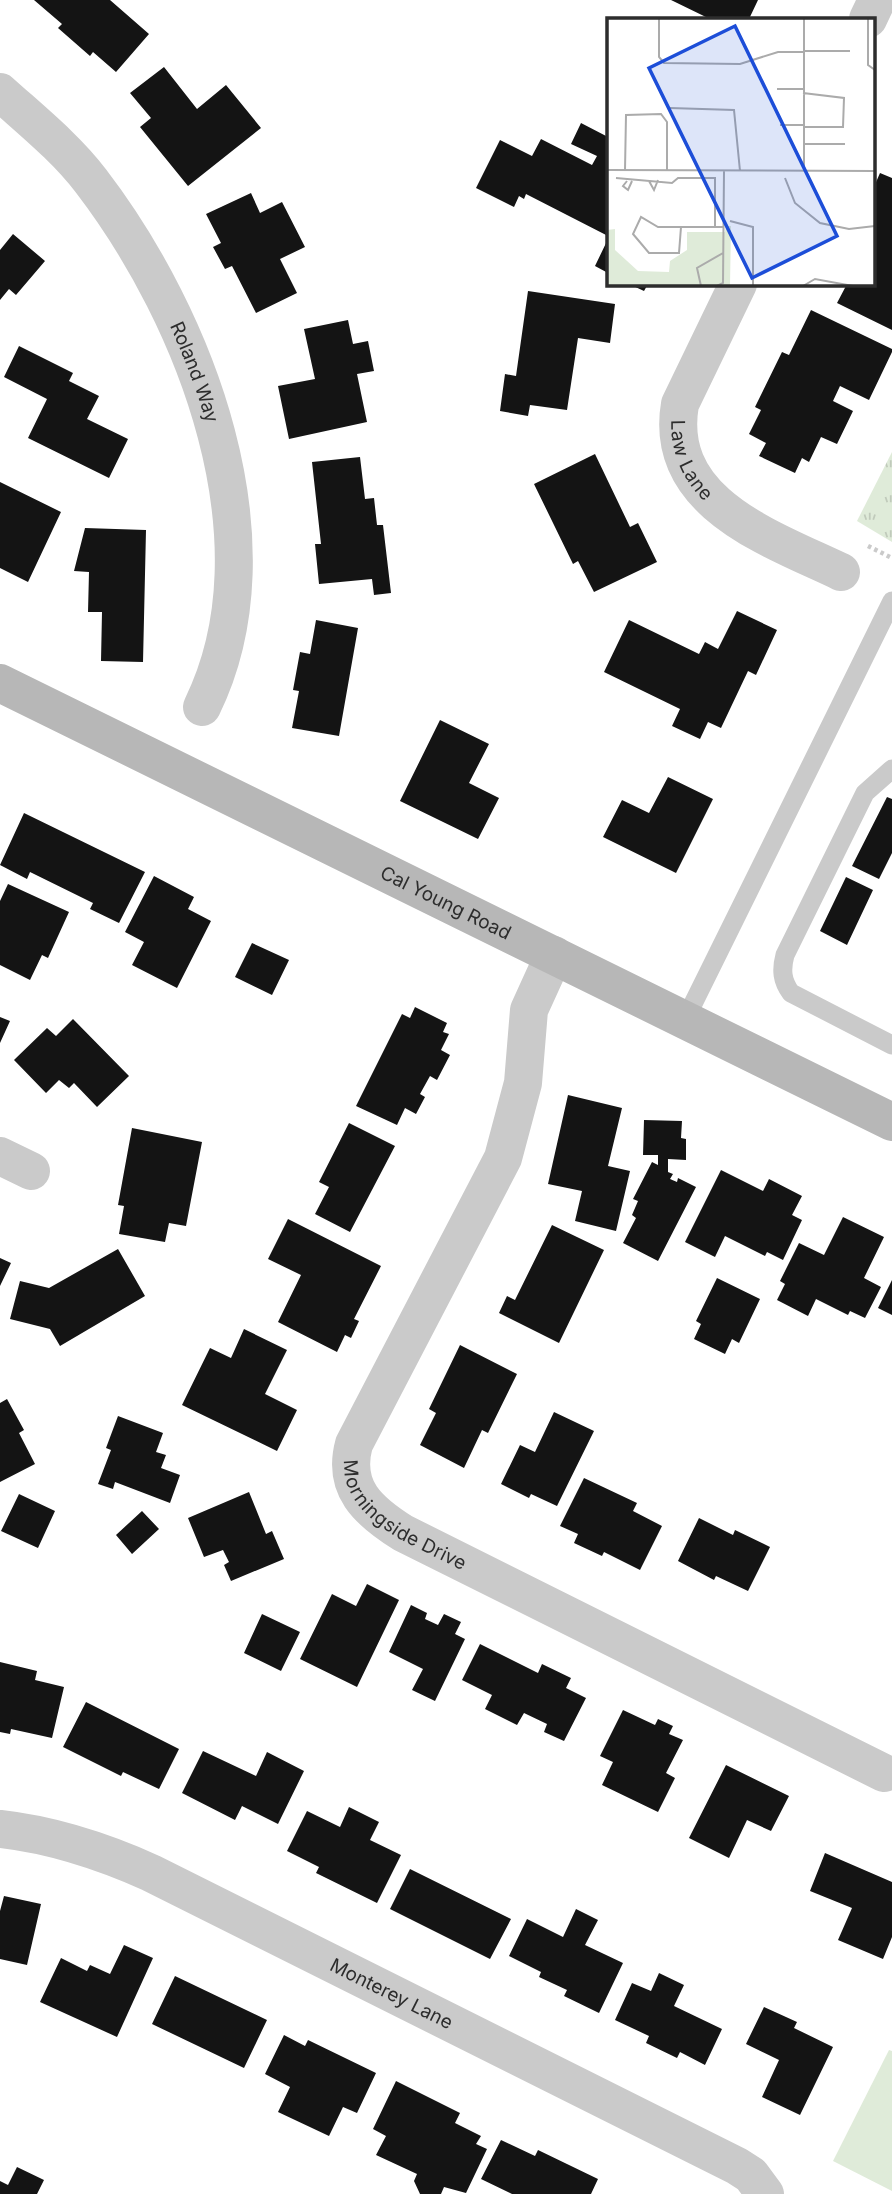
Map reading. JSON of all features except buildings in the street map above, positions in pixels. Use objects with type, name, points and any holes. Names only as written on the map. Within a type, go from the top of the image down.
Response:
[{"type":"main road","name":"Cal Young Road","points":[[0,683],[892,1122]]},
{"type":"street","points":[[868,18],[877,0]]},
{"type":"street","name":"Roland Way","points":[[0,92],[90,179],[135,243],[167,302],[205,400],[228,494],[234,534],[235,590],[222,662],[202,707]]},
{"type":"street","name":"Law Lane","points":[[738,285],[680,404],[676,426],[680,449],[689,471],[703,492],[729,514],[841,572]]},
{"type":"street","name":"Morningside Drive","points":[[554,955],[529,1010],[519,1105],[503,1158],[354,1444],[350,1473],[355,1490],[376,1515],[403,1533],[884,1773]]},
{"type":"street","name":"Monterey Lane","points":[[0,1829],[65,1840],[151,1873],[737,2166],[751,2175],[765,2194]]},
{"type":"lane","points":[[685,1020],[892,601]]},
{"type":"lane","points":[[892,769],[864,793],[785,956],[782,968],[784,981],[791,993],[892,1045]]},
{"type":"green space","points":[[892,452],[892,542],[857,521]]},
{"type":"green space","points":[[889,2050],[892,2051],[892,2191],[833,2161]]}]
